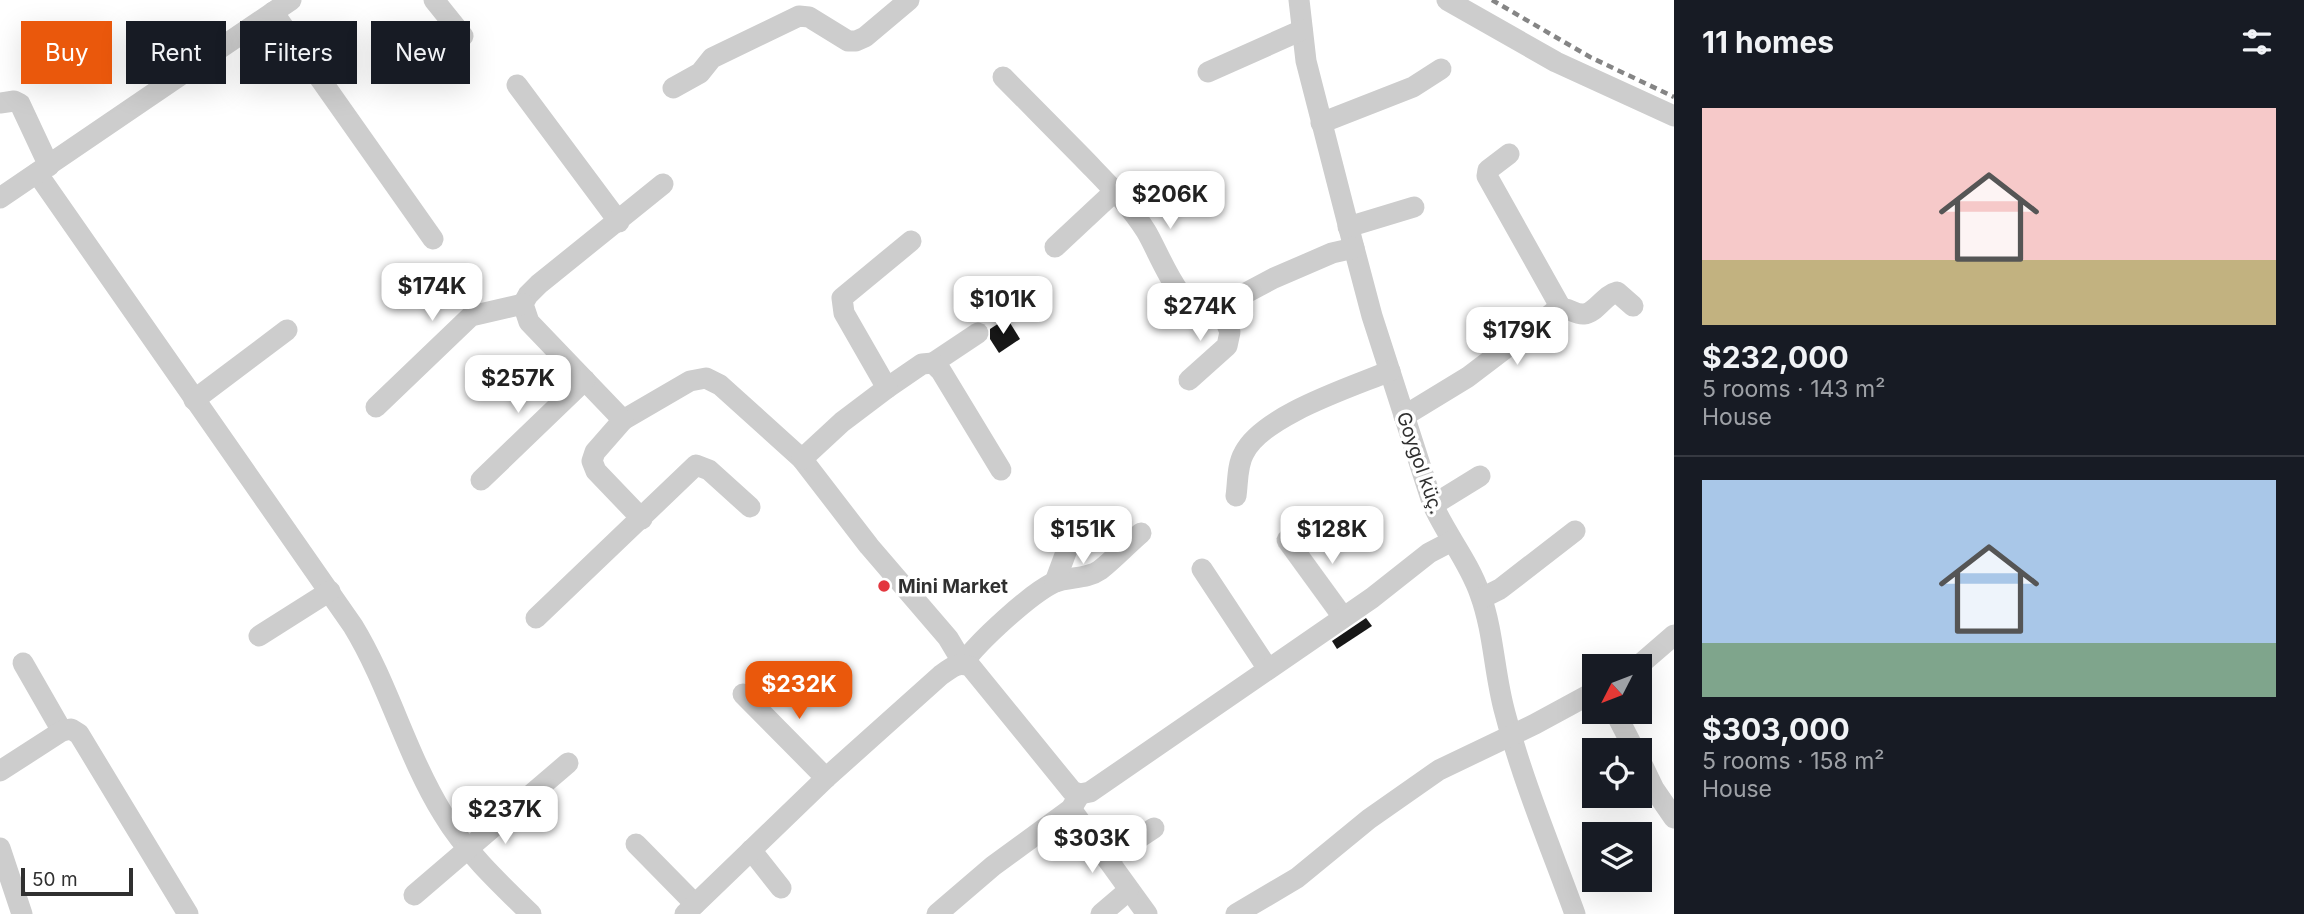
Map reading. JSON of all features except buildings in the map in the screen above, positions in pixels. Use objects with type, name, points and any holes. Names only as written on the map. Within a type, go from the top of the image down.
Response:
[{"type":"street","points":[[434,0],[451,21]]},
{"type":"street","points":[[673,88],[700,73],[712,58],[799,16],[809,17],[848,41],[856,41],[866,37],[909,0]]},
{"type":"street","name":"Goygol küç.","points":[[1299,0],[1306,61],[1321,123],[1390,371],[1433,505],[1482,597],[1511,735],[1575,914]]},
{"type":"street","points":[[1447,0],[1556,62],[1674,116]]},
{"type":"street","points":[[0,198],[282,6],[433,239]]},
{"type":"street","points":[[1208,72],[1302,30]]},
{"type":"street","points":[[1321,123],[1413,87],[1441,69]]},
{"type":"street","points":[[1003,77],[1115,191],[1147,232],[1187,303],[1202,312],[1220,308],[1332,253],[1354,248]]},
{"type":"street","points":[[517,85],[619,222]]},
{"type":"street","points":[[0,103],[20,104],[43,170],[194,400],[364,643],[424,778],[443,814],[470,850],[527,913]]},
{"type":"street","points":[[1509,153],[1488,170],[1487,176],[1561,308]]},
{"type":"street","points":[[376,407],[471,316],[523,304],[539,284],[663,184]]},
{"type":"street","points":[[1055,247],[1115,191]]},
{"type":"street","points":[[1348,227],[1414,207]]},
{"type":"street","points":[[887,387],[844,313],[842,298],[911,241]]},
{"type":"street","points":[[1404,416],[1468,377],[1548,315],[1561,308],[1587,313],[1610,293],[1617,292],[1633,306]]},
{"type":"street","points":[[523,304],[529,322],[623,420]]},
{"type":"street","points":[[1189,380],[1227,346],[1230,332],[1220,308]]},
{"type":"street","points":[[194,400],[287,330]]},
{"type":"street","points":[[802,459],[849,415],[887,387],[922,364],[933,363],[978,333]]},
{"type":"street","points":[[933,363],[942,370],[1001,470]]},
{"type":"street","points":[[1236,496],[1240,463],[1251,441],[1279,420],[1298,410],[1390,371]]},
{"type":"street","points":[[642,519],[596,471],[592,461],[595,452],[623,420],[690,381],[706,378],[720,384],[802,459],[869,546],[948,638],[964,663],[979,676],[1072,791],[1075,802],[1107,859],[1147,914]]},
{"type":"street","points":[[481,480],[584,380]]},
{"type":"street","points":[[536,618],[696,465],[709,470],[750,507]]},
{"type":"street","points":[[1433,505],[1480,475]]},
{"type":"street","points":[[1482,597],[1500,589],[1575,531]]},
{"type":"street","points":[[636,844],[690,909],[826,778],[941,675],[964,663],[986,637],[1045,587],[1055,582],[1088,576],[1100,570],[1141,533]]},
{"type":"street","points":[[1055,582],[1072,536]]},
{"type":"street","points":[[1287,540],[1343,617]]},
{"type":"street","points":[[937,914],[1075,802],[1372,598],[1429,553],[1452,541]]},
{"type":"street","points":[[1202,569],[1268,669]]},
{"type":"street","points":[[259,636],[330,592]]},
{"type":"street","points":[[1652,654],[1674,635]]},
{"type":"street","points":[[23,663],[62,731]]},
{"type":"street","points":[[743,694],[826,778]]},
{"type":"street","points":[[1237,914],[1297,878],[1369,819],[1431,775],[1582,698]]},
{"type":"street","points":[[0,771],[62,731],[71,729],[79,734],[188,914]]},
{"type":"street","points":[[414,895],[470,850],[568,763]]},
{"type":"street","points":[[1652,785],[1674,818]]},
{"type":"street","points":[[1107,859],[1154,828]]},
{"type":"street","points":[[0,848],[22,914]]},
{"type":"street","points":[[751,850],[781,888]]},
{"type":"street","points":[[1101,914],[1128,891]]},
{"type":"railway","points":[[1492,0],[1590,57],[1674,97]]},
{"type":"place","name":"Mini Market","points":[[884,586]]}]
